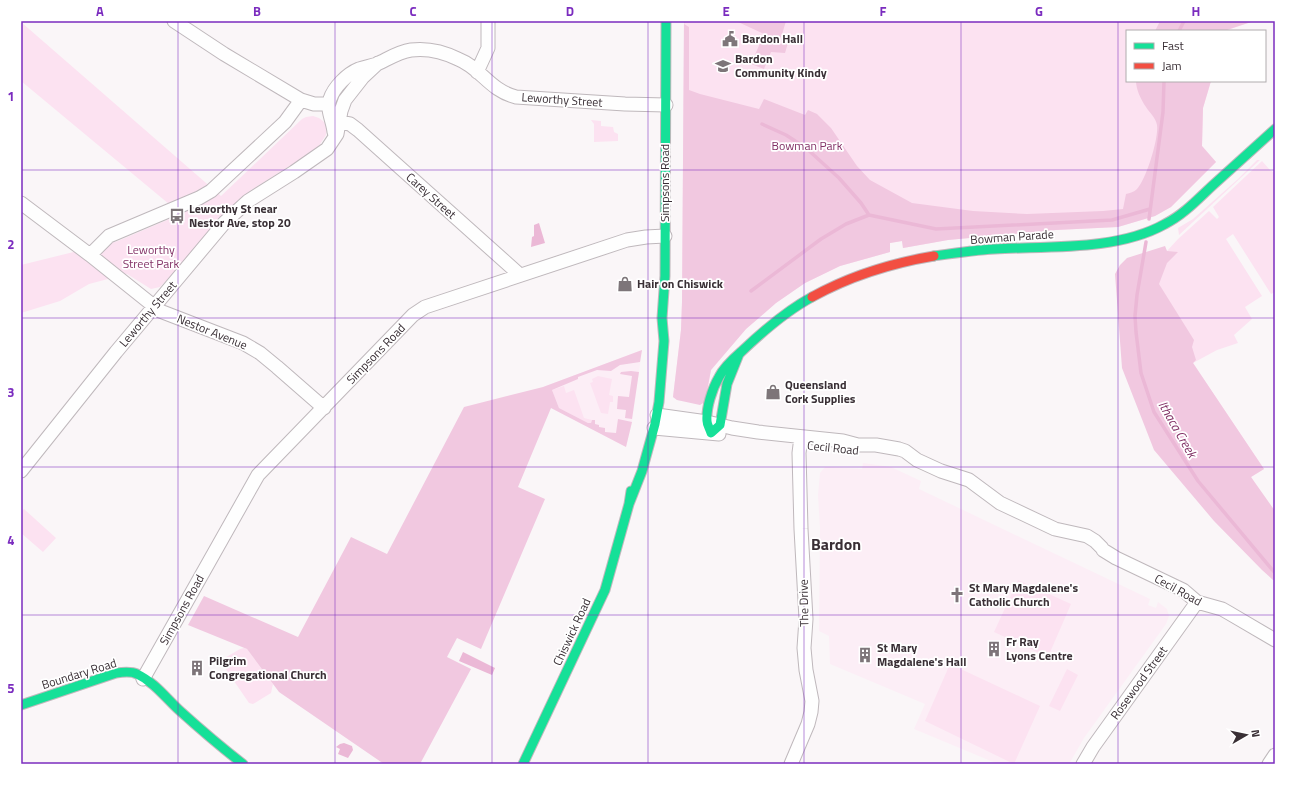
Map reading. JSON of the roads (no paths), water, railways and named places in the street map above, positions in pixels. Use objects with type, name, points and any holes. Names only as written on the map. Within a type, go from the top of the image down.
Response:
[{"type":"main road","name":"Simpsons Road","points":[[665,236],[666,21]]},
{"type":"main road","name":"Bowman Parade","points":[[712,427],[711,398],[718,378],[729,364],[755,338],[783,315],[832,286],[865,273],[905,261],[992,250],[1093,244],[1129,238],[1154,231],[1174,221],[1275,129]]},
{"type":"main road","name":"Chiswick Road","points":[[523,764],[605,590],[629,504],[642,471],[651,419],[660,399],[664,341],[662,318],[665,276],[665,236]]},
{"type":"main road","name":"Chiswick Road","points":[[651,380],[657,338],[662,318]]},
{"type":"main road","name":"Bowman Parade","points":[[712,427],[739,354]]},
{"type":"main road","name":"Boundary Road","points":[[21,705],[116,673],[132,672],[138,674],[143,679]]},
{"type":"main road","points":[[143,679],[243,764]]},
{"type":"street","points":[[174,21],[224,54],[301,100],[314,104],[329,104]]},
{"type":"street","points":[[477,72],[488,48],[488,21]]},
{"type":"street","name":"Leworthy Street","points":[[329,104],[330,98],[335,90],[348,76],[359,70],[405,52],[428,50],[446,54],[460,60],[498,90],[504,94],[516,98],[666,105]]},
{"type":"street","name":"Leworthy Street","points":[[21,471],[218,229],[248,201],[318,156],[330,145],[337,134],[343,105],[348,95],[363,77],[378,63]]},
{"type":"street","points":[[90,255],[109,236],[199,198],[211,191],[285,122],[301,100]]},
{"type":"street","points":[[329,104],[339,122]]},
{"type":"street","points":[[329,104],[334,129],[333,138],[330,145]]},
{"type":"street","name":"Carey Street","points":[[339,122],[351,125],[358,130],[520,275]]},
{"type":"street","name":"Nestor Avenue","points":[[21,203],[90,255],[154,307],[167,314],[243,343],[260,353],[324,408]]},
{"type":"street","name":"Simpsons Road","points":[[143,679],[254,480],[420,310],[431,305],[627,240],[665,236]]},
{"type":"street","name":"Cecil Road","points":[[651,419],[737,429],[800,441],[843,441],[858,445],[876,445],[902,450],[917,460],[941,471],[969,480],[1000,503],[1055,529],[1087,536],[1103,550],[1116,558],[1183,590],[1197,602],[1222,609],[1230,613],[1275,640]]},
{"type":"street","name":"The Drive","points":[[791,764],[808,724],[812,701],[811,689],[806,670],[804,648],[806,619],[801,529],[800,441]]},
{"type":"street","name":"Rosewood Street","points":[[1083,764],[1097,741],[1197,602]]},
{"type":"street","points":[[1269,764],[1275,756]]},
{"type":"waterway","name":"Ithaca Creek","points":[[1180,30],[1184,21]]},
{"type":"waterway","name":"Ithaca Creek","points":[[1149,219],[1163,112],[1164,82]]},
{"type":"waterway","points":[[762,124],[786,135],[806,148],[839,178],[861,203],[869,215]]},
{"type":"waterway","points":[[751,291],[821,239],[846,224],[869,215],[936,229],[1112,220],[1150,209]]},
{"type":"waterway","name":"Ithaca Creek","points":[[1146,242],[1135,316],[1141,373],[1154,412],[1198,481],[1275,573]]},
{"type":"place","name":"Bardon Hall","points":[[730,39]]},
{"type":"place","name":"Bardon Community Kindy","points":[[723,66]]},
{"type":"place","name":"Leworthy St near Nestor Ave, stop 20","points":[[177,216]]},
{"type":"place","name":"Hair on Chiswick","points":[[625,284]]},
{"type":"place","name":"Queensland Cork Supplies","points":[[773,392]]},
{"type":"place","name":"St Mary Magdalene's Catholic Church","points":[[957,595]]},
{"type":"place","name":"Fr Ray Lyons Centre","points":[[994,649]]},
{"type":"place","name":"St Mary Magdalene's Hall","points":[[865,655]]},
{"type":"place","name":"Pilgrim Congregational Church","points":[[197,668]]},
{"type":"district","name":"Bardon","points":[[836,544]]},
{"type":"park label","name":"Bowman Park","points":[[807,146]]},
{"type":"park label","name":"Leworthy Street Park","points":[[151,257]]}]
